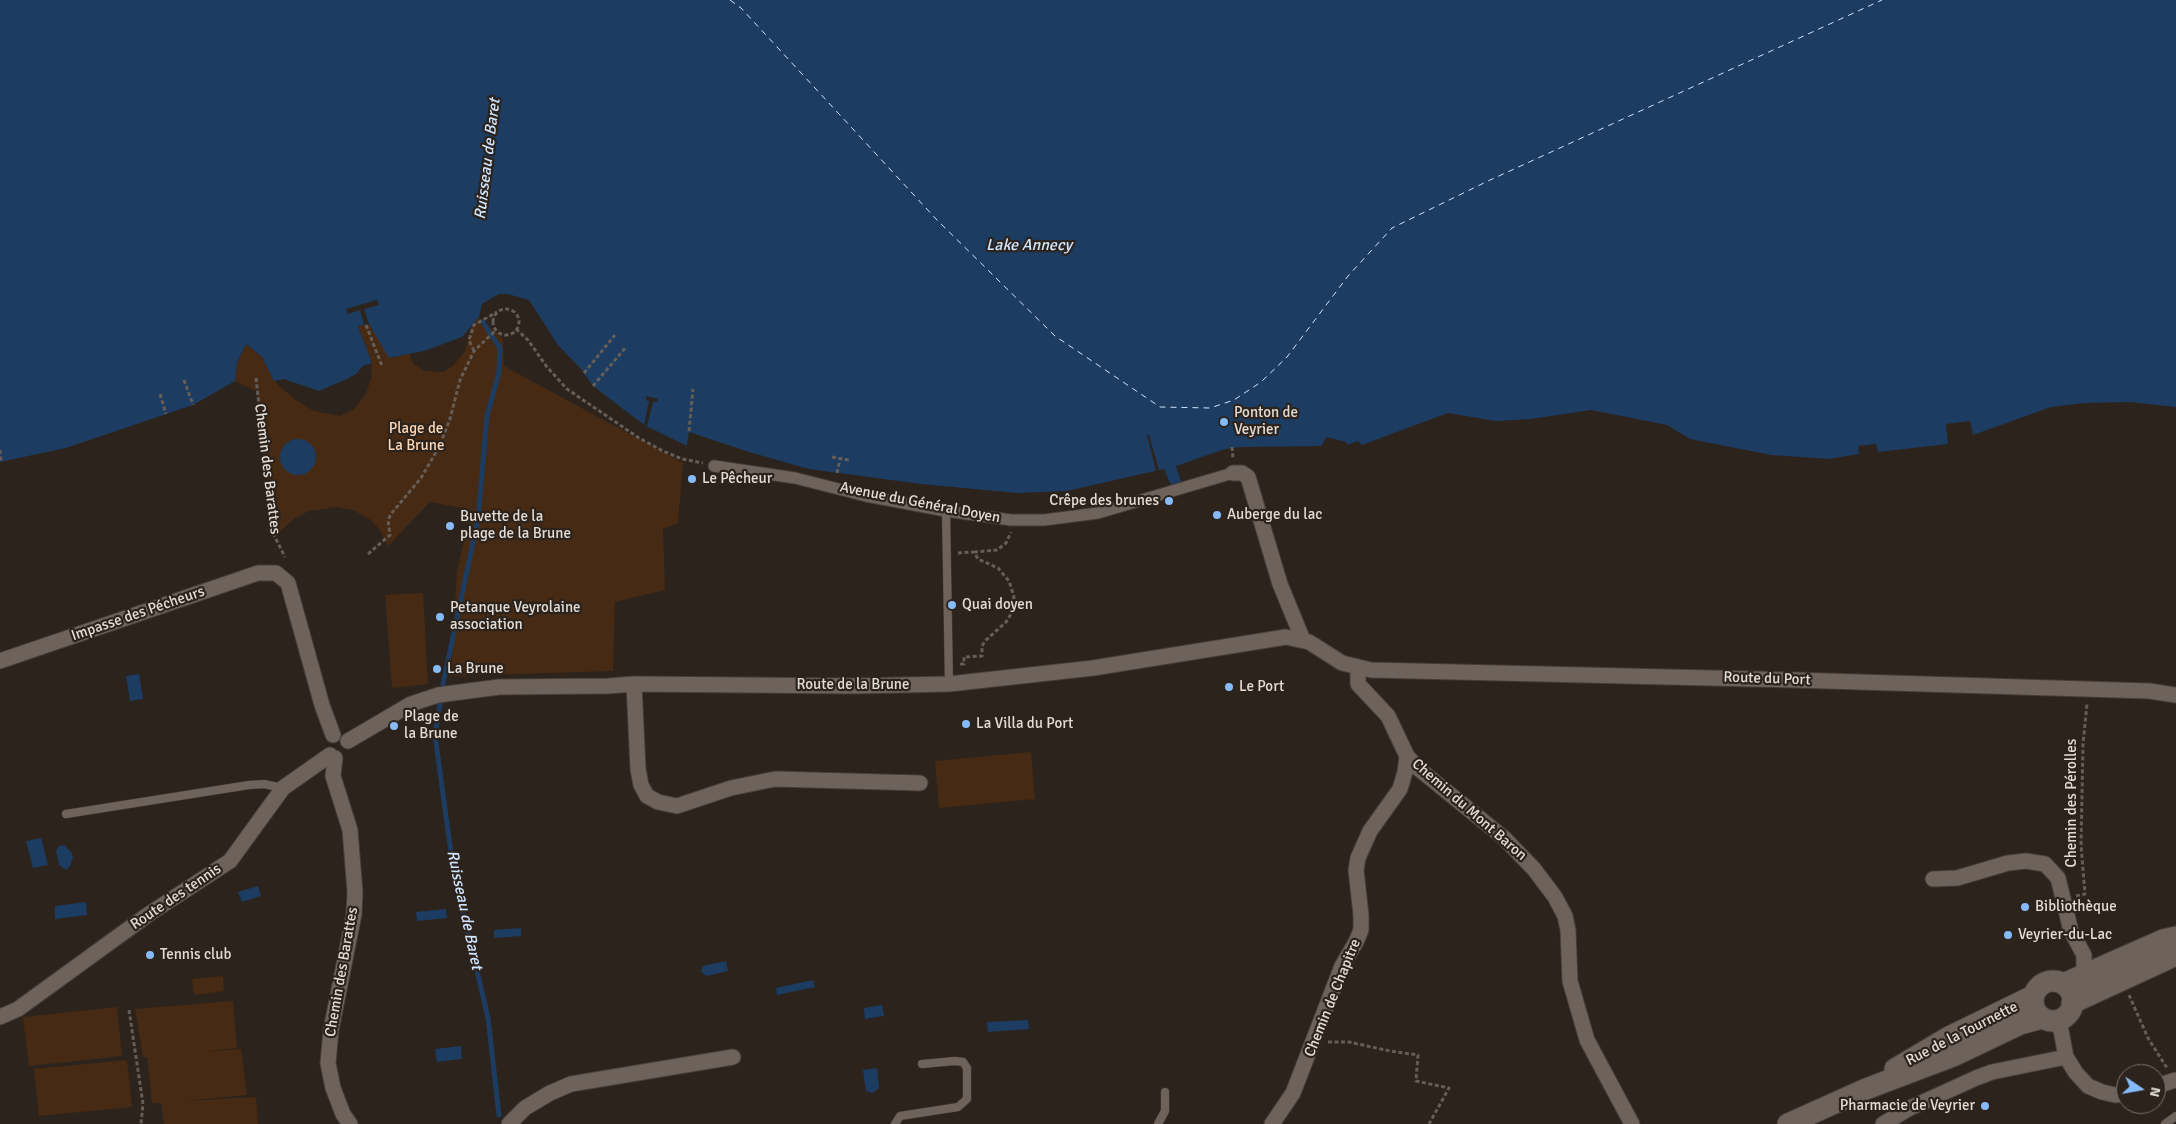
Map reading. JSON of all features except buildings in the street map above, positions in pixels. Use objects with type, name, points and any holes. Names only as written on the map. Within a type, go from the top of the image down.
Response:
[{"type":"main road","points":[[2068,993],[2056,981],[2047,982],[2037,988],[2033,996],[2034,1007],[2050,1019],[2068,1013],[2068,993],[2084,976],[2163,940],[2176,937]]},
{"type":"main road","points":[[2068,993],[2122,980],[2176,956]]},
{"type":"main road","name":"Rue de la Tournette","points":[[1866,1089],[1889,1072],[1927,1049],[2033,996]]},
{"type":"main road","name":"Rue de la Tournette","points":[[1788,1124],[1866,1089],[1953,1056],[2018,1025],[2050,1019]]},
{"type":"street","name":"Avenue du Général Doyen","points":[[714,466],[795,478],[866,496],[946,511],[1012,520],[1044,520],[1098,513],[1233,473],[1242,473],[1248,477],[1280,584],[1303,640]]},
{"type":"street","name":"Impasse des Pécheurs","points":[[0,661],[268,571],[276,573],[288,583],[322,705],[333,735]]},
{"type":"street","name":"Route de la Brune","points":[[348,741],[411,704],[438,695],[499,687],[634,684],[853,686],[950,684],[1092,668],[1286,637],[1303,640],[1342,664],[1358,668]]},
{"type":"street","name":"Route du Port","points":[[1358,668],[1794,680],[2088,691],[2149,691],[2176,695]]},
{"type":"street","name":"Chemin du Mont Baron","points":[[1358,668],[1358,684],[1388,716],[1407,756],[1419,769],[1504,838],[1534,869],[1555,897],[1565,916],[1568,930],[1570,981],[1587,1040],[1632,1124]]},
{"type":"street","points":[[634,684],[638,769],[647,796],[658,802],[677,806],[738,786],[775,779],[920,783]]},
{"type":"street","points":[[333,735],[341,735],[348,741],[349,748],[346,754],[340,758],[332,756],[326,750],[326,743],[333,735]]},
{"type":"street","name":"Route des tennis","points":[[0,1017],[18,1009],[149,914],[230,861],[283,788],[332,756]]},
{"type":"street","name":"Chemin des Barattes","points":[[332,756],[334,776],[350,830],[355,892],[354,914],[331,1030],[328,1063],[336,1097],[343,1114],[350,1124]]},
{"type":"street","name":"Chemin de Chapitre","points":[[1272,1124],[1293,1093],[1342,966],[1361,930],[1356,870],[1358,858],[1370,831],[1400,789],[1407,756]]},
{"type":"street","points":[[1933,879],[1957,878],[2008,862],[2026,861],[2045,864],[2058,878],[2071,931],[2084,955],[2084,976]]},
{"type":"street","points":[[2050,1019],[2066,1057],[2076,1074],[2088,1086],[2116,1095]]},
{"type":"street","points":[[509,1124],[525,1108],[550,1093],[571,1084],[734,1057]]},
{"type":"street","points":[[1883,1124],[1908,1109],[1992,1072],[2066,1057]]},
{"type":"lane","points":[[946,511],[950,684]]},
{"type":"lane","points":[[66,814],[249,784],[264,784],[283,788]]},
{"type":"lane","points":[[896,1124],[900,1116],[958,1108],[967,1098],[967,1068],[963,1062],[922,1064]]},
{"type":"lane","points":[[1158,1124],[1165,1110],[1165,1092]]},
{"type":"lane","points":[[2165,1124],[2176,1116]]},
{"type":"path","points":[[474,351],[469,340],[474,325],[498,312],[507,309],[516,313],[519,322],[516,329],[510,334],[505,335],[496,330],[493,320],[498,312]]},
{"type":"path","points":[[366,325],[382,366]]},
{"type":"path","points":[[516,329],[528,340],[554,375],[567,389],[581,399],[638,438],[663,451],[682,459],[714,466]]},
{"type":"path","points":[[368,554],[390,535],[388,520],[420,478],[439,447],[450,419],[460,380],[474,351],[496,330]]},
{"type":"path","points":[[584,373],[615,336]]},
{"type":"path","points":[[594,386],[626,347]]},
{"type":"path","name":"Chemin des Barattes","points":[[256,378],[273,533],[285,557]]},
{"type":"path","points":[[184,380],[193,404]]},
{"type":"path","points":[[689,431],[693,389]]},
{"type":"path","points":[[160,394],[166,414]]},
{"type":"path","points":[[0,450],[1,461]]},
{"type":"path","points":[[832,457],[848,460]]},
{"type":"path","points":[[837,473],[840,458]]},
{"type":"path","points":[[947,554],[993,551],[1001,547],[1009,538],[1012,520]]},
{"type":"path","points":[[949,665],[964,664],[964,656],[982,656],[982,646],[985,640],[1006,622],[1013,606],[1012,589],[1004,574],[991,564],[978,559],[974,552]]},
{"type":"path","name":"Chemin des Pérolles","points":[[2064,898],[2085,894],[2081,845],[2083,744],[2088,691]]},
{"type":"path","points":[[2122,980],[2148,1038],[2176,1082]]},
{"type":"path","points":[[129,1010],[144,1104],[140,1124]]},
{"type":"path","points":[[1313,1043],[1349,1042],[1390,1052],[1418,1055],[1416,1081],[1449,1088],[1429,1124]]},
{"type":"green space","name":"Plage de La Brune","points":[[479,317],[503,339],[504,366],[683,463],[678,523],[663,529],[665,590],[615,602],[613,671],[450,676],[457,572],[471,510],[430,502],[388,546],[379,529],[371,520],[353,510],[337,507],[309,511],[294,519],[275,536],[273,533],[257,392],[235,381],[237,363],[246,344],[262,357],[274,381],[294,399],[314,411],[340,416],[354,409],[366,394],[371,378],[372,363],[358,326],[369,324],[395,357],[409,353],[413,364],[425,371],[443,372],[453,366],[465,351],[471,327]]},
{"type":"green space","points":[[423,593],[428,684],[392,688],[385,595]]},
{"type":"green space","points":[[1031,752],[1035,799],[939,808],[935,761]]},
{"type":"green space","points":[[223,976],[224,991],[194,995],[192,979]]},
{"type":"green space","points":[[233,1001],[237,1048],[201,1052],[241,1049],[247,1095],[184,1101],[256,1097],[258,1124],[164,1124],[161,1103],[152,1103],[147,1057],[143,1057],[135,1009]]},
{"type":"green space","points":[[117,1007],[122,1056],[29,1066],[23,1017]]},
{"type":"green space","points":[[127,1060],[132,1107],[39,1116],[34,1069]]},
{"type":"water","name":"Lake Annecy","points":[[0,0],[2176,0],[2176,407],[2130,402],[2085,403],[2051,407],[1973,435],[1970,421],[1946,424],[1948,444],[1878,452],[1876,444],[1858,446],[1859,454],[1829,459],[1771,455],[1690,439],[1667,425],[1591,410],[1531,419],[1496,421],[1448,413],[1362,445],[1358,441],[1347,445],[1346,442],[1327,437],[1321,446],[1225,449],[1176,466],[1181,482],[1171,485],[1164,469],[1067,491],[1018,493],[921,484],[809,469],[689,432],[687,446],[644,425],[593,386],[580,368],[558,345],[529,300],[508,294],[499,294],[482,304],[479,317],[462,337],[424,351],[389,358],[369,324],[358,326],[372,363],[363,366],[356,374],[347,379],[319,391],[284,379],[274,381],[262,357],[246,344],[237,363],[235,381],[193,405],[66,448],[0,462]]},
{"type":"water","points":[[298,439],[305,440],[311,444],[315,450],[315,464],[311,470],[305,474],[298,475],[291,474],[285,470],[281,464],[280,457],[281,450],[285,444],[291,440]]},
{"type":"water","points":[[139,674],[143,699],[130,701],[126,676]]},
{"type":"water","points":[[41,838],[48,865],[33,868],[26,841]]},
{"type":"water","points":[[64,845],[72,853],[73,857],[70,866],[66,870],[59,865],[56,851],[59,846]]},
{"type":"water","points":[[258,886],[261,896],[242,902],[238,892]]},
{"type":"water","points":[[86,902],[87,915],[55,919],[55,906]]},
{"type":"water","points":[[446,909],[447,918],[417,921],[416,912]]},
{"type":"water","points":[[521,928],[521,936],[494,938],[494,930]]},
{"type":"water","points":[[726,961],[728,971],[706,976],[701,971],[703,966]]},
{"type":"water","points":[[813,980],[815,987],[777,995],[776,988]]},
{"type":"water","points":[[882,1005],[884,1016],[865,1019],[864,1008]]},
{"type":"water","points":[[1028,1020],[1029,1029],[988,1032],[987,1022]]},
{"type":"water","points":[[461,1046],[462,1059],[437,1062],[435,1049]]},
{"type":"water","points":[[877,1068],[879,1088],[873,1093],[866,1091],[863,1070]]},
{"type":"pier","points":[[377,300],[379,305],[364,309],[369,324],[364,325],[360,310],[348,314],[346,309]]},
{"type":"pier","points":[[646,396],[658,399],[657,402],[653,402],[647,426],[644,425],[649,401],[646,400]]},
{"type":"pier","points":[[1147,435],[1149,435],[1159,470],[1156,471]]},
{"type":"waterway","name":"Ruisseau de Baret","points":[[443,684],[478,519],[487,416],[499,372],[500,348],[483,322]]},
{"type":"waterway","name":"Ruisseau de Baret","points":[[440,704],[435,735],[453,868],[488,1018],[499,1115]]},
{"type":"ferry route","points":[[730,0],[741,8],[937,220],[1055,336],[1160,407],[1210,408],[1234,400],[1261,382],[1287,357],[1348,276],[1392,228],[1488,181],[1882,0]]},
{"type":"place","name":"Ponton de Veyrier","points":[[1224,422]]},
{"type":"place","name":"Le Pêcheur","points":[[692,479]]},
{"type":"place","name":"Crêpe des brunes","points":[[1169,501]]},
{"type":"place","name":"Auberge du lac","points":[[1217,515]]},
{"type":"place","name":"Buvette de la plage de la Brune","points":[[450,526]]},
{"type":"place","name":"Quai doyen","points":[[952,605]]},
{"type":"place","name":"Petanque Veyrolaine association","points":[[440,617]]},
{"type":"place","name":"La Brune","points":[[437,669]]},
{"type":"place","name":"Le Port","points":[[1229,687]]},
{"type":"place","name":"La Villa du Port","points":[[966,724]]},
{"type":"place","name":"Plage de la Brune","points":[[394,726]]},
{"type":"place","name":"Bibliothèque","points":[[2025,907]]},
{"type":"place","name":"Veyrier-du-Lac","points":[[2008,935]]},
{"type":"place","name":"Tennis club","points":[[150,955]]},
{"type":"place","name":"Pharmacie de Veyrier","points":[[1985,1106]]}]
